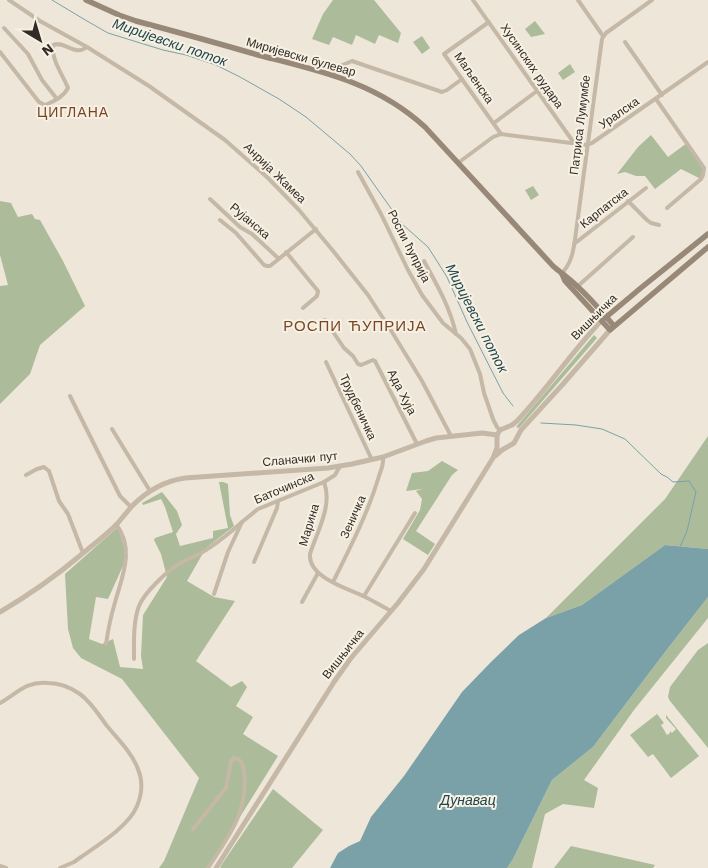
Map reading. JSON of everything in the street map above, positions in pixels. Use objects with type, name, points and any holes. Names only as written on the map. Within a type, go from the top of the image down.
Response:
[{"type":"main road","name":"Миријевски булевар","points":[[86,0],[136,21],[333,75],[370,89],[399,106],[425,127],[562,274],[578,286],[612,328]]},
{"type":"main road","name":"Вишњичка","points":[[604,319],[708,234]]},
{"type":"main road","name":"Вишњичка","points":[[612,328],[708,247]]},
{"type":"main road","name":"Миријевски булевар","points":[[562,274],[565,281],[604,319]]},
{"type":"street","name":"Анрија Жамеа","points":[[9,0],[40,21],[87,47],[149,86],[225,140],[268,178],[316,229],[368,295],[422,381],[451,436]]},
{"type":"street","name":"Хусинских рудара","points":[[473,0],[574,144]]},
{"type":"street","points":[[578,0],[603,36],[652,0]]},
{"type":"street","name":"Маљенска","points":[[489,22],[444,54],[501,134]]},
{"type":"street","points":[[4,28],[28,54],[42,80],[57,99]]},
{"type":"street","name":"Патриса Лумумбе","points":[[562,274],[567,268],[574,244],[603,36]]},
{"type":"street","points":[[625,42],[662,95]]},
{"type":"street","points":[[0,52],[39,102],[45,105],[57,99],[68,88],[57,64],[52,48],[53,45],[58,43],[77,50],[83,50],[87,47]]},
{"type":"street","points":[[333,75],[338,67],[352,61],[442,92],[462,79]]},
{"type":"street","name":"Уралска","points":[[587,145],[596,141],[708,62]]},
{"type":"street","points":[[494,123],[537,91]]},
{"type":"street","points":[[656,99],[704,168],[701,179],[667,208]]},
{"type":"street","points":[[458,163],[493,137],[501,134],[587,145]]},
{"type":"street","name":"Роспи ћуприја","points":[[358,172],[374,199],[422,294],[443,323],[467,344],[472,353],[498,435]]},
{"type":"street","name":"Карпатска","points":[[574,244],[646,188]]},
{"type":"street","name":"Рујанска","points":[[210,199],[278,258]]},
{"type":"street","points":[[628,202],[651,223],[659,225]]},
{"type":"street","points":[[220,220],[267,266],[270,266],[316,229]]},
{"type":"street","points":[[578,286],[633,237]]},
{"type":"street","points":[[286,252],[318,289],[317,296],[302,308]]},
{"type":"street","points":[[424,261],[447,304],[456,334]]},
{"type":"street","name":"Вишњичка","points":[[216,868],[334,682],[429,561],[493,458],[497,448],[498,435],[515,423],[527,410],[604,319]]},
{"type":"street","name":"Ада Хуја","points":[[325,320],[358,364],[361,365],[373,360],[375,361],[417,444]]},
{"type":"street","name":"Вишњичка","points":[[493,458],[514,443],[524,426],[612,328]]},
{"type":"street","name":"Трудбеничка","points":[[326,362],[372,460]]},
{"type":"street","points":[[70,396],[120,496],[131,507]]},
{"type":"street","points":[[507,427],[514,430],[516,438]]},
{"type":"street","points":[[112,429],[150,491]]},
{"type":"street","name":"Сланачки пут","points":[[0,612],[40,587],[83,553],[150,491],[176,479],[340,466],[383,457],[429,440],[488,433],[498,435]]},
{"type":"street","points":[[498,435],[501,444],[509,446]]},
{"type":"street","name":"Зеничка","points":[[333,582],[375,492],[383,457]]},
{"type":"street","points":[[324,482],[334,475],[340,466]]},
{"type":"street","points":[[26,475],[44,467],[49,471],[59,501],[68,514],[83,553]]},
{"type":"street","name":"Баточинска","points":[[214,594],[228,552],[242,522],[258,509],[324,482]]},
{"type":"street","name":"Марина","points":[[318,573],[310,557],[326,505],[327,493],[324,482]]},
{"type":"street","points":[[254,562],[277,508],[278,501]]},
{"type":"street","points":[[364,596],[415,513]]},
{"type":"street","points":[[134,659],[138,612],[141,601],[146,594],[178,564],[208,549],[242,522]]},
{"type":"street","points":[[106,644],[112,613],[126,565],[126,550],[120,530],[116,524]]},
{"type":"street","points":[[302,602],[318,573],[391,611]]},
{"type":"street","points":[[0,703],[28,686],[47,682],[66,686],[83,696],[132,758],[139,771],[142,786],[138,804],[129,820],[74,862],[60,868]]},
{"type":"street","points":[[193,829],[226,788],[231,761],[234,758],[238,758],[242,763],[245,782],[241,810],[225,842],[208,868]]},
{"type":"street","points":[[0,866],[6,868]]},
{"type":"green space","points":[[333,0],[374,0],[401,33],[398,43],[379,35],[375,44],[356,35],[352,45],[333,37],[329,45],[312,39],[323,14]]},
{"type":"green space","points":[[535,21],[545,34],[531,37],[525,29]]},
{"type":"green space","points":[[422,36],[430,48],[422,54],[413,42]]},
{"type":"green space","points":[[570,64],[575,72],[563,80],[558,73]]},
{"type":"green space","points":[[651,135],[668,157],[687,143],[703,165],[701,179],[681,169],[655,189],[645,176],[636,176],[625,172],[617,174],[638,147]]},
{"type":"green space","points":[[533,186],[539,195],[531,200],[525,190]]},
{"type":"green space","points":[[0,201],[11,203],[18,217],[32,214],[35,219],[40,220],[85,306],[40,345],[30,374],[0,404],[0,286],[8,285],[0,255]]},
{"type":"green space","points":[[594,335],[597,338],[519,428],[516,427]]},
{"type":"green space","points":[[708,436],[708,549],[665,545],[582,605],[546,618],[665,499]]},
{"type":"green space","points":[[442,461],[458,470],[452,475],[416,531],[435,544],[428,555],[403,539],[420,510],[422,499],[416,491],[422,489],[406,491],[412,473],[428,471]]},
{"type":"green space","points":[[219,482],[228,484],[230,515],[234,526],[206,548],[187,581],[214,597],[235,601],[196,661],[231,687],[242,681],[247,687],[236,706],[253,717],[243,734],[278,756],[208,868],[159,868],[164,861],[199,778],[122,679],[81,658],[73,648],[68,629],[65,574],[118,527],[127,557],[108,599],[96,597],[89,639],[102,644],[113,639],[120,667],[143,669],[141,656],[143,615],[167,577],[161,554],[154,540],[173,532],[161,499],[143,505],[142,503],[162,492],[177,511],[182,525],[176,534],[180,546],[213,538],[213,531],[228,528]]},
{"type":"green space","points":[[708,597],[708,618],[634,710],[584,780],[598,788],[594,808],[563,804],[545,814],[532,868],[507,868],[552,780],[593,747]]},
{"type":"green space","points":[[708,643],[708,748],[668,697],[670,687],[698,650]]},
{"type":"green space","points":[[657,714],[664,723],[661,725],[667,735],[670,731],[672,733],[676,729],[666,718],[666,715],[699,756],[671,778],[653,754],[648,757],[630,735]]},
{"type":"green space","points":[[273,789],[323,830],[292,868],[221,868],[220,867]]},
{"type":"green space","points":[[571,846],[655,865],[653,868],[554,868]]},
{"type":"water","name":"Дунавац","points":[[665,545],[708,549],[708,597],[593,747],[552,780],[507,868],[330,868],[338,853],[360,841],[371,817],[404,776],[462,692],[519,635],[546,618],[582,605]]},
{"type":"waterway","name":"Миријевски поток","points":[[52,0],[108,33],[186,55],[216,65],[240,77],[306,117],[350,154],[361,166],[402,224],[428,247],[447,277],[467,322],[503,393],[513,406]]},
{"type":"waterway","name":"Миријевски поток","points":[[541,423],[602,429],[625,439],[661,474],[673,482],[689,481],[696,492],[687,531],[680,547]]},
{"type":"district","name":"ЦИГЛАНА","points":[[73,112]]},
{"type":"district","name":"РОСПИ ЋУПРИЈА","points":[[355,326]]}]
